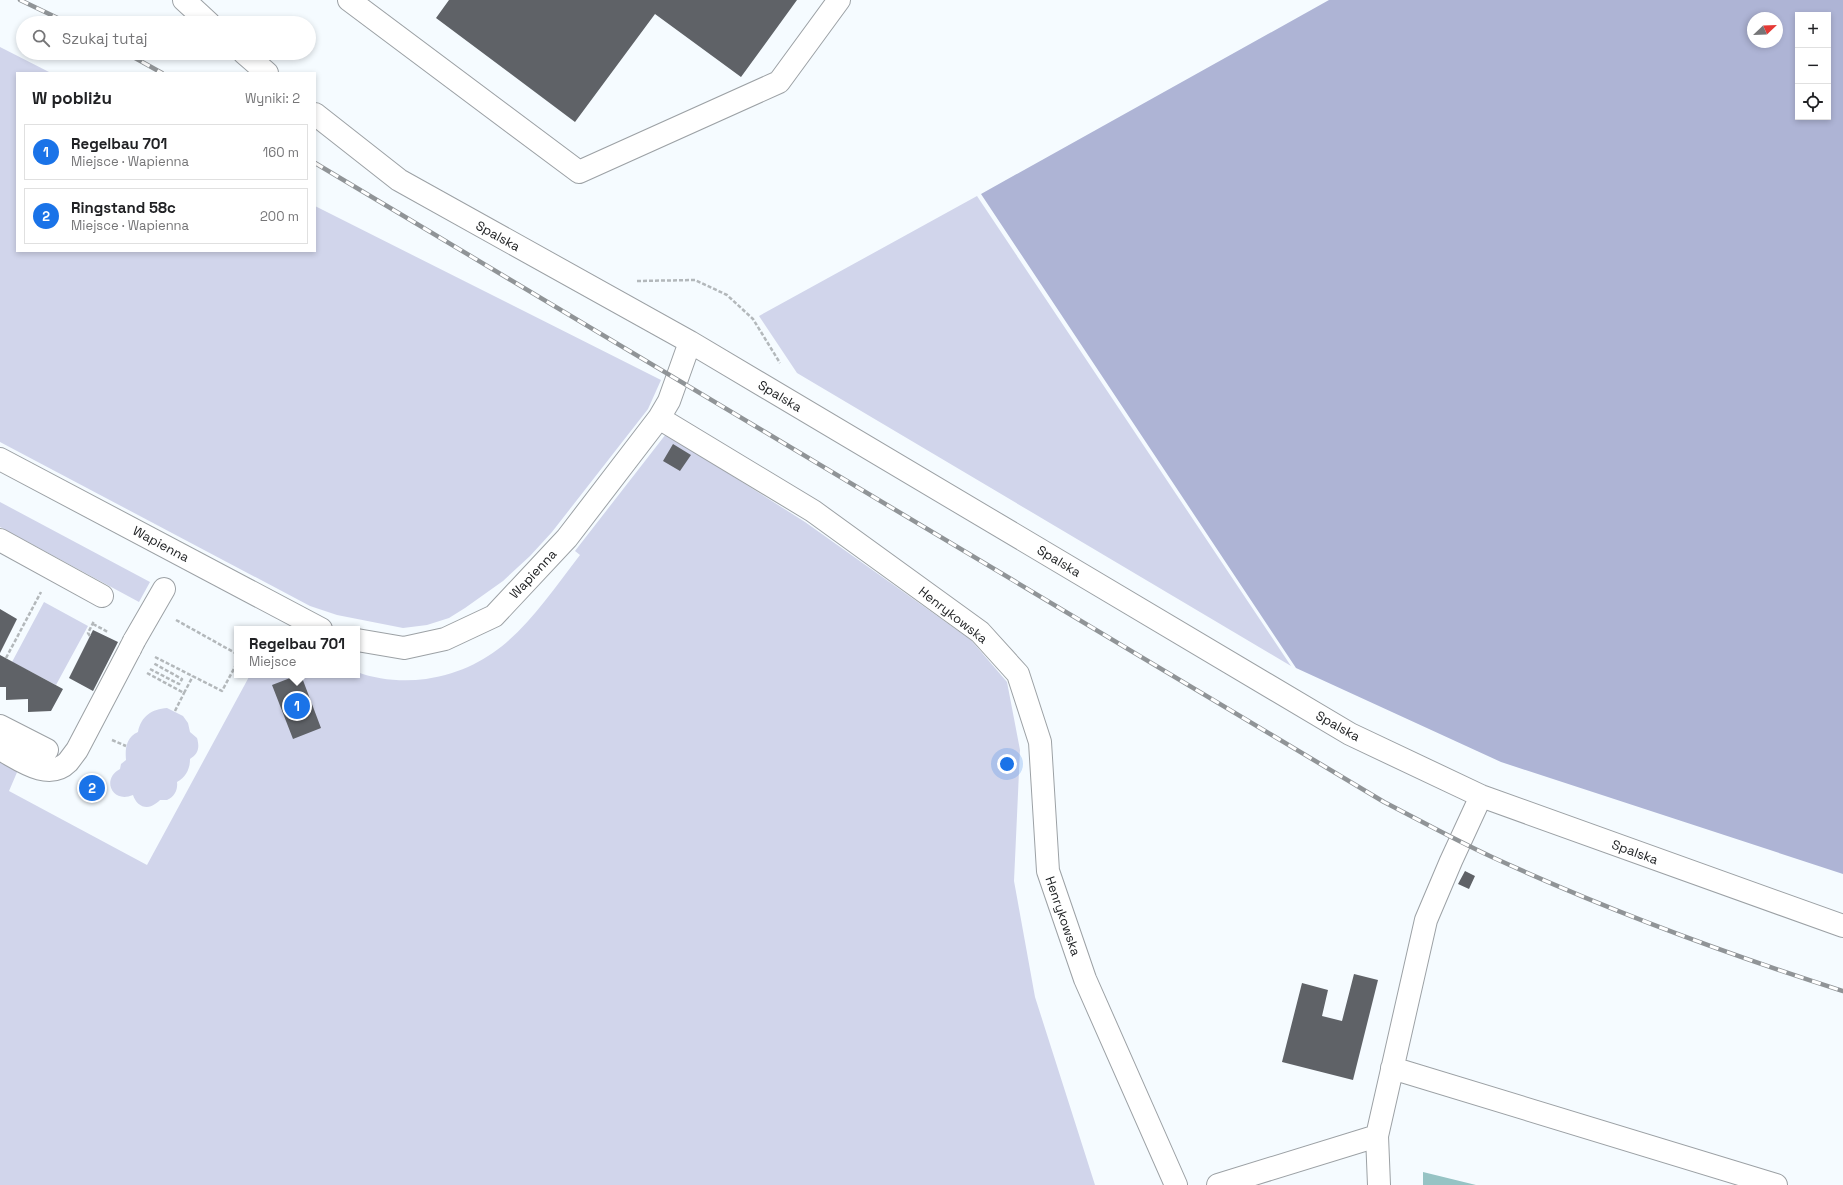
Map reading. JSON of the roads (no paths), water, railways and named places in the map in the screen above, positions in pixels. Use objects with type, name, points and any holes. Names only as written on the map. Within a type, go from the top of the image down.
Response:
[{"type":"street","points":[[184,0],[202,16]]},
{"type":"street","points":[[349,0],[579,172],[779,82],[839,0]]},
{"type":"street","points":[[252,60],[266,72]]},
{"type":"street","name":"Spalska","points":[[316,115],[399,180],[690,342],[1350,734],[1481,796],[1843,926]]},
{"type":"street","points":[[659,418],[674,387],[690,342]]},
{"type":"street","name":"Wapienna","points":[[360,641],[404,648],[445,639],[494,616],[567,538],[659,418]]},
{"type":"street","name":"Henrykowska","points":[[659,418],[813,511],[980,632],[1018,674],[1040,742],[1048,871],[1085,979],[1176,1185]]},
{"type":"street","name":"Wapienna","points":[[0,459],[315,626]]},
{"type":"street","points":[[0,540],[102,596]]},
{"type":"street","points":[[0,749],[40,770],[54,769],[67,763],[77,750],[158,598]]},
{"type":"street","points":[[0,726],[47,750]]},
{"type":"street","points":[[1379,1185],[1377,1136],[1426,920],[1481,796]]},
{"type":"street","points":[[1392,1068],[1776,1185]]},
{"type":"street","points":[[1218,1185],[1377,1136]]},
{"type":"railway","points":[[20,0],[53,16]]},
{"type":"railway","points":[[139,60],[160,72]]},
{"type":"railway","points":[[316,164],[1384,802],[1478,850],[1578,895],[1709,946],[1843,991]]},
{"type":"place","name":"Regelbau 701","points":[[297,706]]},
{"type":"place","name":"Ringstand 58c","points":[[92,788]]}]
